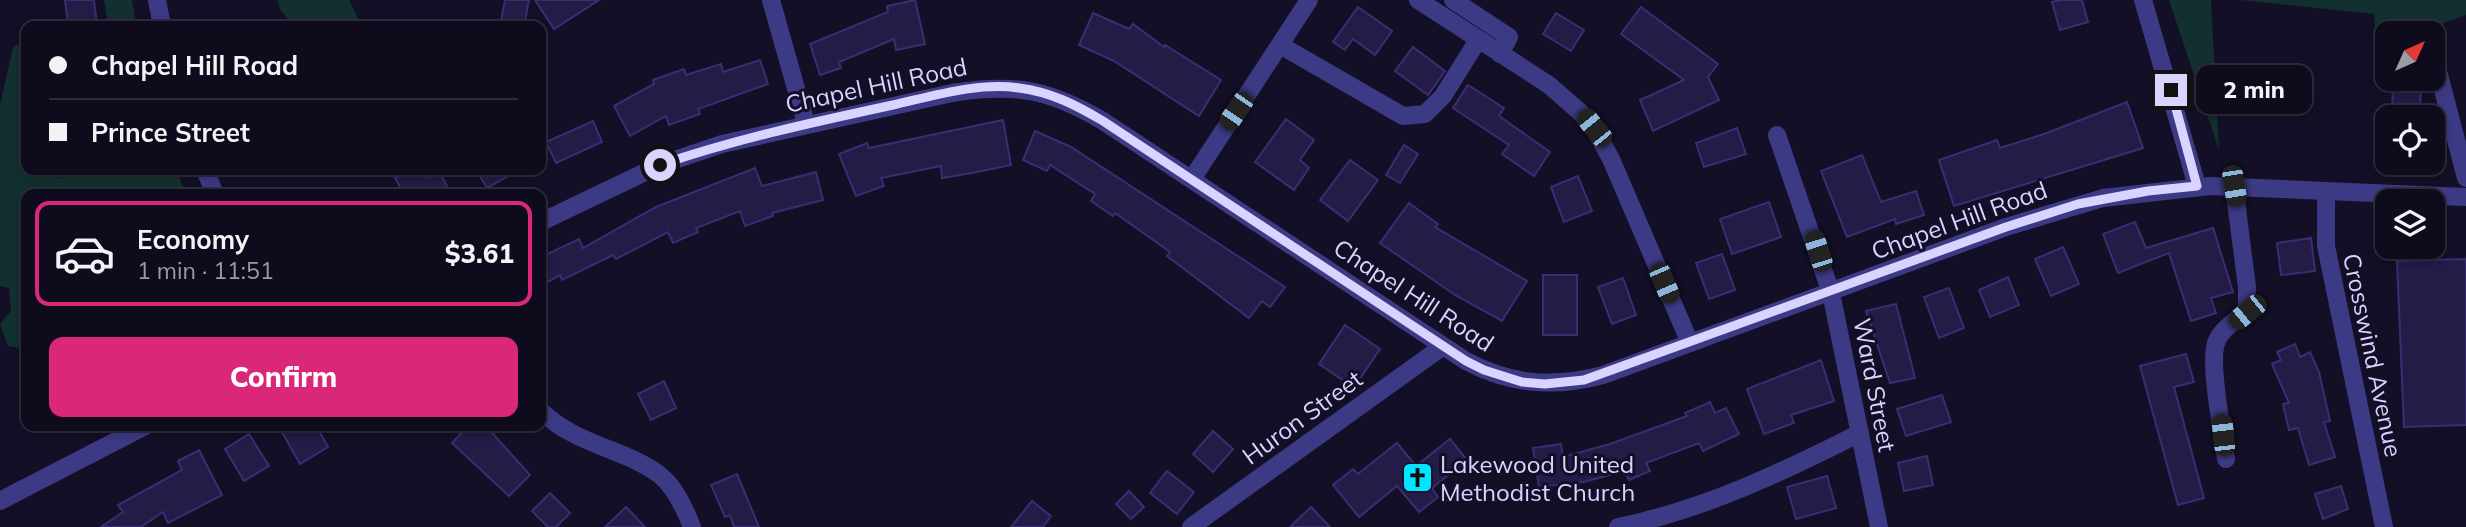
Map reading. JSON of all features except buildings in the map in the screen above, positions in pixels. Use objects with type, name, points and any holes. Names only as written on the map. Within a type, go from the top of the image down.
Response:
[{"type":"street","points":[[157,0],[161,21]]},
{"type":"street","points":[[771,0],[806,124]]},
{"type":"street","points":[[1192,178],[1309,0]]},
{"type":"street","points":[[1418,0],[1443,7],[1478,40],[1557,91],[1594,128],[1611,159],[1690,344]]},
{"type":"street","points":[[1453,0],[1509,37],[1500,54]]},
{"type":"street","points":[[2143,0],[2197,186]]},
{"type":"street","points":[[1280,45],[1403,117],[1424,114],[1443,96],[1478,40]]},
{"type":"street","name":"Chapel Hill Road","points":[[546,220],[660,165],[722,144],[952,93],[986,88],[1019,88],[1041,92],[1079,107],[1192,178],[1442,347],[1484,370],[1522,382],[1545,384],[1603,375],[2006,227],[2078,204],[2148,191],[2197,186],[2466,197]]},
{"type":"street","points":[[2443,91],[2466,178]]},
{"type":"street","name":"Ward Street","points":[[1777,135],[1831,293],[1879,527]]},
{"type":"street","points":[[2226,459],[2215,361],[2216,342],[2228,326],[2247,312],[2247,287],[2234,186]]},
{"type":"street","name":"Crosswind Avenue","points":[[2326,192],[2326,246],[2384,527]]},
{"type":"street","name":"Huron Street","points":[[1191,527],[1442,347]]},
{"type":"street","points":[[546,415],[574,436],[659,475],[671,487],[692,527]]},
{"type":"street","points":[[0,501],[135,431]]},
{"type":"street","points":[[1618,527],[1658,519],[1766,478],[1860,433]]},
{"type":"green space","points":[[104,0],[132,0],[135,21],[107,21]]},
{"type":"green space","points":[[277,0],[349,0],[360,21],[290,21],[281,11]]},
{"type":"green space","points":[[2169,0],[2211,0],[2219,150]]},
{"type":"green space","points":[[2240,0],[2466,0],[2466,15],[2445,22],[2375,21],[2375,30],[2374,14]]},
{"type":"green space","points":[[18,44],[21,47],[21,175],[53,175],[56,178],[66,175],[178,175],[184,189],[21,189],[21,346],[18,348],[8,346],[0,324],[11,311],[9,288],[0,286],[0,105],[13,48]]},
{"type":"place","name":"Lakewood United Methodist Church","points":[[1417,478]]},
{"type":"route","points":[[660,165],[722,144],[929,97],[1003,87],[1041,92],[1060,98],[1103,121],[1466,361],[1503,377],[1545,384],[1603,375],[2006,227],[2078,204],[2148,191],[2197,186],[2171,90]]}]
